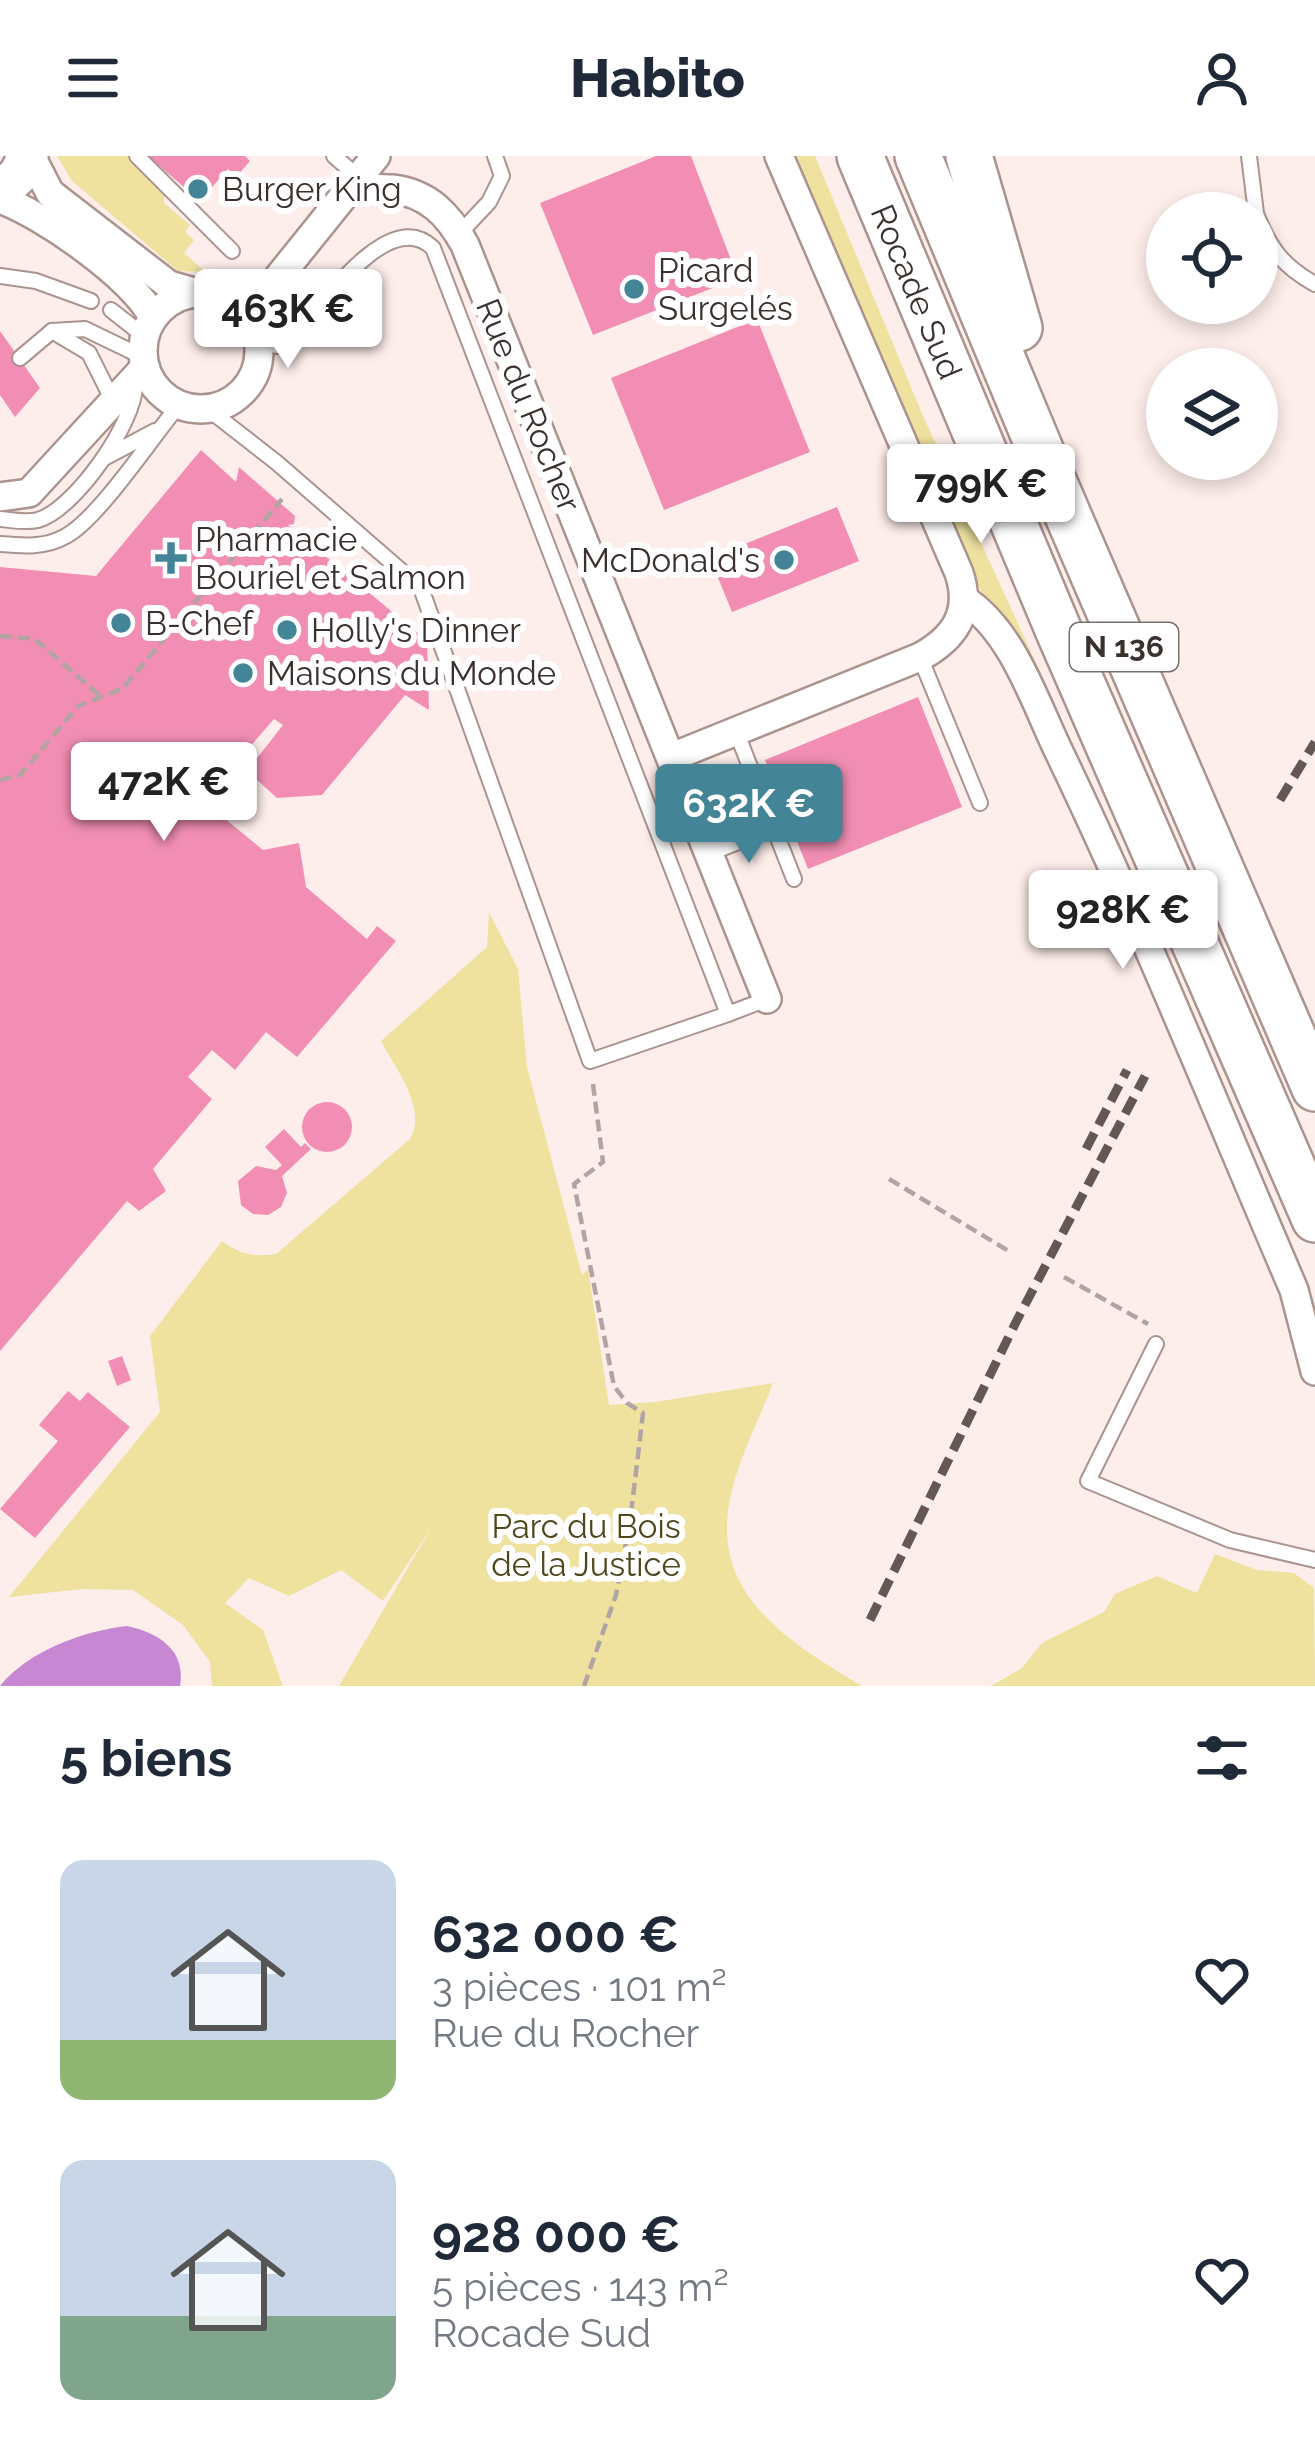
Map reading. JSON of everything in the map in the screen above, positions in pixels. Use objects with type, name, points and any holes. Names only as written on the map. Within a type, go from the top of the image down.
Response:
[{"type":"highway","name":"Rocade Sud","points":[[860,156],[1067,651],[1315,1219]]},
{"type":"highway","name":"Rocade Sud","points":[[918,156],[1315,1088]]},
{"type":"highway","points":[[970,156],[1011,309],[1046,396],[1051,476]]},
{"type":"main road","points":[[0,195],[29,156]]},
{"type":"street","points":[[0,195],[31,211],[133,288],[144,351],[158,390],[194,407],[232,400],[251,381],[259,343],[248,315],[229,299],[170,285],[50,193],[29,156]]},
{"type":"street","points":[[248,315],[353,175],[376,156]]},
{"type":"street","points":[[779,156],[958,573],[965,600],[1011,653],[1093,823],[1294,1289],[1315,1371]]},
{"type":"street","name":"Rue du Rocher","points":[[353,175],[365,187],[424,198],[442,210],[459,234],[767,1000]]},
{"type":"street","points":[[0,497],[28,493],[113,401],[170,301],[194,292]]},
{"type":"street","points":[[671,757],[920,657],[951,636],[965,600]]},
{"type":"lane","points":[[137,156],[232,251]]},
{"type":"lane","points":[[334,156],[353,175]]},
{"type":"lane","points":[[459,234],[489,202],[502,176],[495,156]]},
{"type":"lane","points":[[1249,156],[1253,192]]},
{"type":"lane","points":[[259,343],[278,346],[291,341],[358,265],[392,238],[417,237],[433,248],[728,1014]]},
{"type":"lane","points":[[1278,258],[1315,284]]},
{"type":"lane","points":[[0,276],[36,280],[91,302]]},
{"type":"lane","points":[[106,457],[135,400],[144,351],[111,310]]},
{"type":"lane","points":[[20,358],[52,331],[85,328],[144,351]]},
{"type":"lane","points":[[52,331],[89,353],[113,401]]},
{"type":"lane","points":[[0,519],[43,519],[106,457],[194,407],[299,483],[421,588],[590,1061]]},
{"type":"lane","points":[[0,544],[35,547],[68,536],[156,431]]},
{"type":"lane","points":[[920,657],[980,803]]},
{"type":"lane","points":[[736,731],[794,878]]},
{"type":"lane","points":[[710,853],[774,828]]},
{"type":"lane","name":"Rue du Rocher","points":[[590,1061],[767,1000]]},
{"type":"lane","points":[[1156,1336],[1088,1481],[1230,1540],[1315,1560]]},
{"type":"path","points":[[0,780],[20,775],[78,706],[122,689],[278,501],[299,483]]},
{"type":"path","points":[[0,636],[35,639],[101,697]]},
{"type":"path","points":[[584,1686],[616,1595],[631,1522],[643,1413],[614,1386],[574,1184],[603,1162],[590,1061]]},
{"type":"path","points":[[890,1179],[1012,1253]]},
{"type":"path","points":[[1064,1277],[1156,1336]]},
{"type":"green space","points":[[57,156],[128,156],[164,187],[164,203],[190,225],[185,232],[194,240],[184,253],[206,272],[178,271],[72,181]]},
{"type":"green space","points":[[794,156],[815,156],[923,416],[1047,687],[987,606]]},
{"type":"green space","name":"Parc du Bois de la Justice","points":[[489,912],[518,969],[527,1067],[582,1275],[588,1269],[609,1405],[773,1383],[732,1490],[727,1538],[733,1566],[746,1592],[785,1635],[862,1686],[339,1686],[431,1528],[383,1601],[341,1570],[289,1596],[249,1578],[225,1603],[263,1630],[283,1686],[212,1686],[210,1662],[183,1625],[133,1590],[82,1589],[9,1597],[160,1412],[150,1336],[222,1241],[248,1254],[276,1254],[410,1139],[415,1115],[412,1102],[381,1041],[487,947]]},
{"type":"green space","points":[[1215,1554],[1257,1570],[1294,1573],[1314,1588],[1315,1686],[991,1686],[1022,1668],[1042,1643],[1104,1612],[1115,1594],[1157,1576],[1197,1593]]},
{"type":"shaded area","points":[[127,1626],[168,1645],[179,1662],[180,1686],[0,1686],[41,1653]]},
{"type":"building","name":"Burger King","points":[[148,156],[245,156],[250,161],[237,176],[228,169],[200,201]]},
{"type":"building","points":[[656,156],[691,156],[738,278],[593,335],[540,203]]},
{"type":"building","points":[[757,319],[810,452],[664,510],[611,378]]},
{"type":"building","points":[[0,331],[40,388],[15,417],[0,395]]},
{"type":"building","points":[[201,450],[236,482],[239,467],[295,516],[294,524],[288,525],[427,641],[429,710],[405,695],[322,795],[277,798],[247,771],[283,725],[274,719],[229,771],[198,744],[173,776],[263,850],[299,843],[306,887],[367,939],[377,926],[396,941],[297,1057],[266,1032],[235,1070],[212,1050],[188,1077],[212,1099],[153,1169],[166,1191],[139,1211],[127,1201],[0,1351],[0,567],[96,576]]},
{"type":"building","name":"McDonald's","points":[[837,507],[859,561],[732,612],[710,558]]},
{"type":"building","points":[[918,697],[962,807],[808,869],[765,760]]},
{"type":"building","points":[[327,1102],[345,1109],[352,1127],[345,1145],[327,1152],[309,1145],[302,1127],[309,1109]]},
{"type":"building","points":[[284,1129],[301,1147],[305,1143],[311,1149],[282,1176],[287,1193],[281,1207],[268,1215],[253,1214],[241,1205],[238,1181],[256,1166],[276,1170],[282,1165],[265,1147]]},
{"type":"building","points":[[122,1356],[131,1380],[117,1386],[108,1361]]},
{"type":"building","points":[[68,1391],[80,1401],[88,1392],[130,1427],[35,1538],[0,1509],[58,1441],[39,1425]]},
{"type":"railway","points":[[1280,800],[1315,742]]},
{"type":"railway","points":[[1086,1149],[1127,1070]]},
{"type":"railway","points":[[870,1620],[1016,1322],[1145,1076]]},
{"type":"place","name":"Burger King","points":[[198,189]]},
{"type":"place","name":"Picard Surgelés","points":[[634,289]]},
{"type":"place","name":"Pharmacie Bouriel et Salmon","points":[[171,558]]},
{"type":"place","name":"McDonald's","points":[[784,560]]},
{"type":"place","name":"B-Chef","points":[[121,623]]},
{"type":"place","name":"Holly's Dinner","points":[[287,630]]},
{"type":"place","name":"Maisons du Monde","points":[[243,673]]}]
